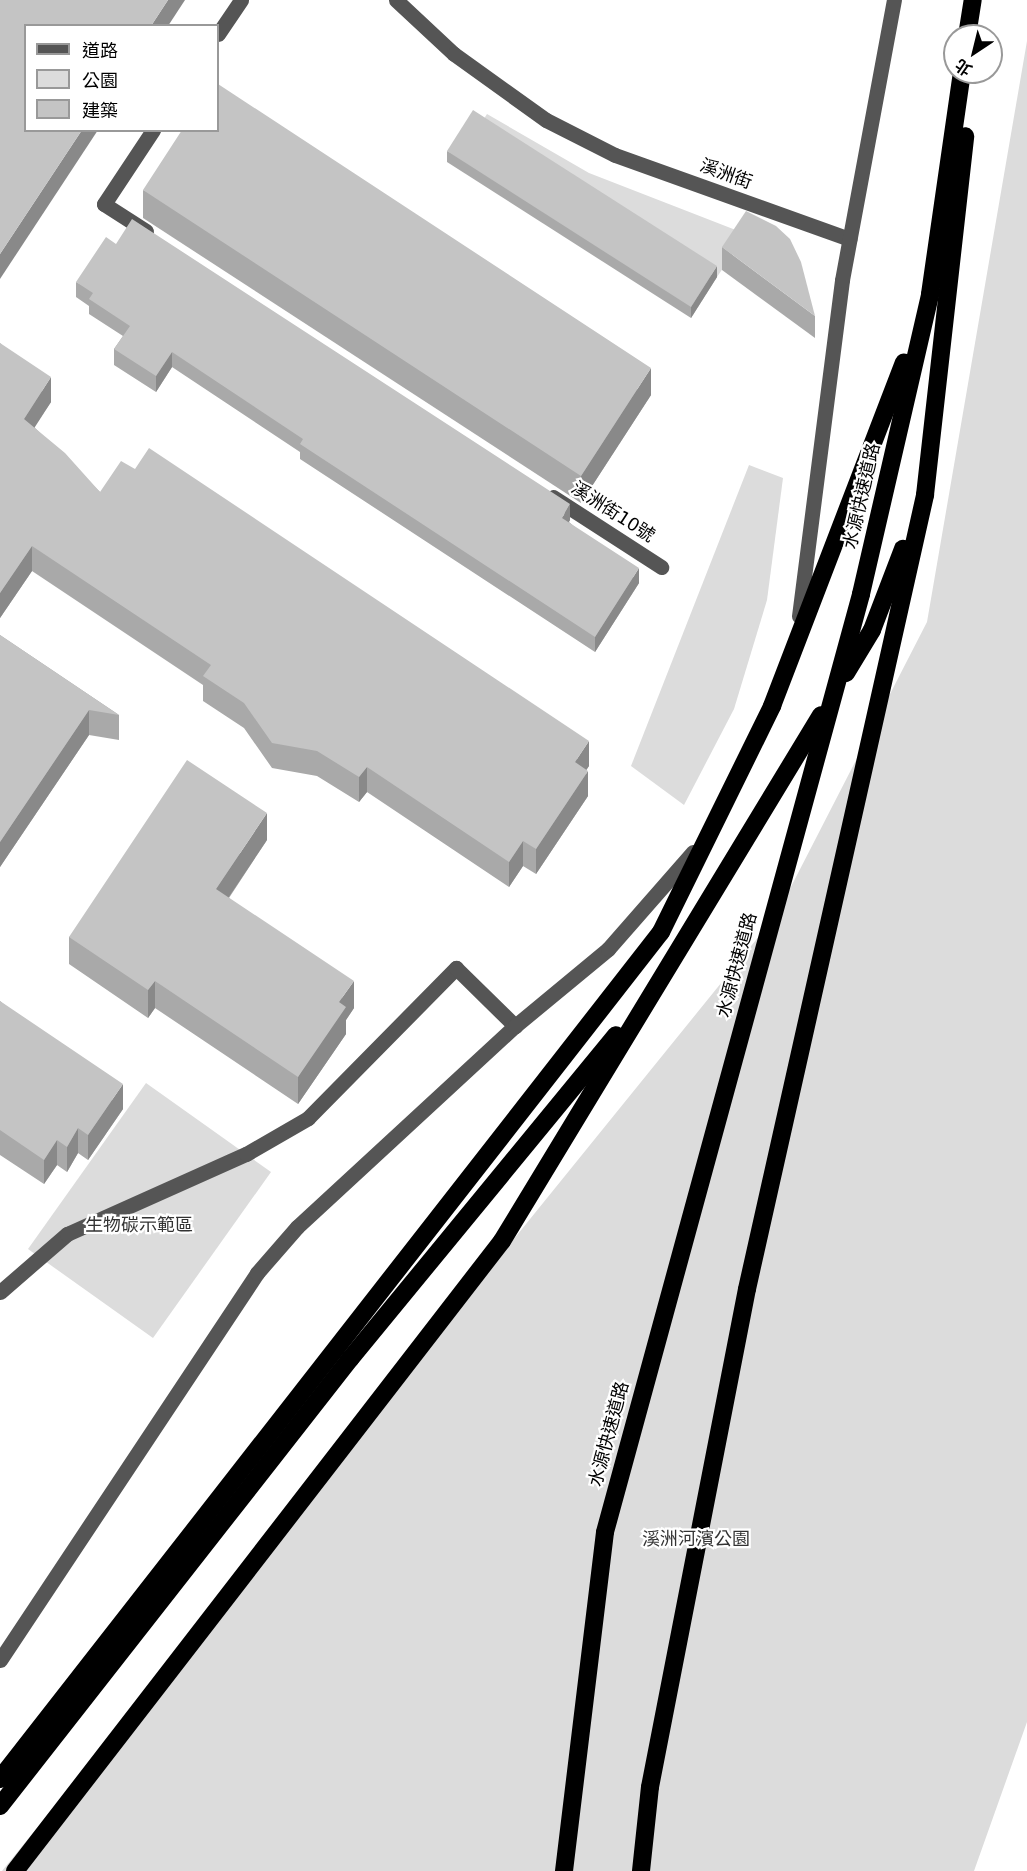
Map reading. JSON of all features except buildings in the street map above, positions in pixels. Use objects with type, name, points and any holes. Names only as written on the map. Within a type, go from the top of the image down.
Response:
[{"type":"highway","points":[[970,24],[973,0]]},
{"type":"highway","points":[[977,24],[980,0]]},
{"type":"highway","name":"水源快速道路","points":[[564,1871],[604,1532],[861,594],[930,294],[960,84]]},
{"type":"highway","points":[[641,1871],[650,1786],[747,1289],[925,495],[971,84]]},
{"type":"highway","points":[[0,1779],[661,932],[772,706],[930,294]]},
{"type":"highway","points":[[15,1871],[502,1241],[872,630],[925,495]]},
{"type":"highway","points":[[0,1806],[350,1359],[654,990]]},
{"type":"street","points":[[219,33],[241,0]]},
{"type":"street","name":"溪洲街","points":[[396,0],[454,54],[546,120],[615,155],[849,239]]},
{"type":"street","points":[[0,1660],[257,1273],[297,1227],[515,1026],[608,949],[680,872],[732,798],[769,718],[804,598],[849,239],[894,0]]},
{"type":"street","points":[[152,132],[104,204],[164,243]]},
{"type":"street","name":"溪洲街10號","points":[[542,489],[661,567]]},
{"type":"street","points":[[1,1288],[67,1234],[246,1154],[308,1118],[456,968],[515,1026]]},
{"type":"green space","name":"溪洲河濱公園","points":[[1027,41],[1027,1722],[974,1871],[2,1871],[777,914],[927,622]]},
{"type":"green space","points":[[487,114],[589,173],[746,234],[717,277],[480,125]]},
{"type":"green space","points":[[749,465],[783,478],[767,600],[734,709],[684,805],[631,766]]},
{"type":"green space","name":"生物碳示範區","points":[[146,1083],[271,1172],[153,1338],[28,1249]]}]
